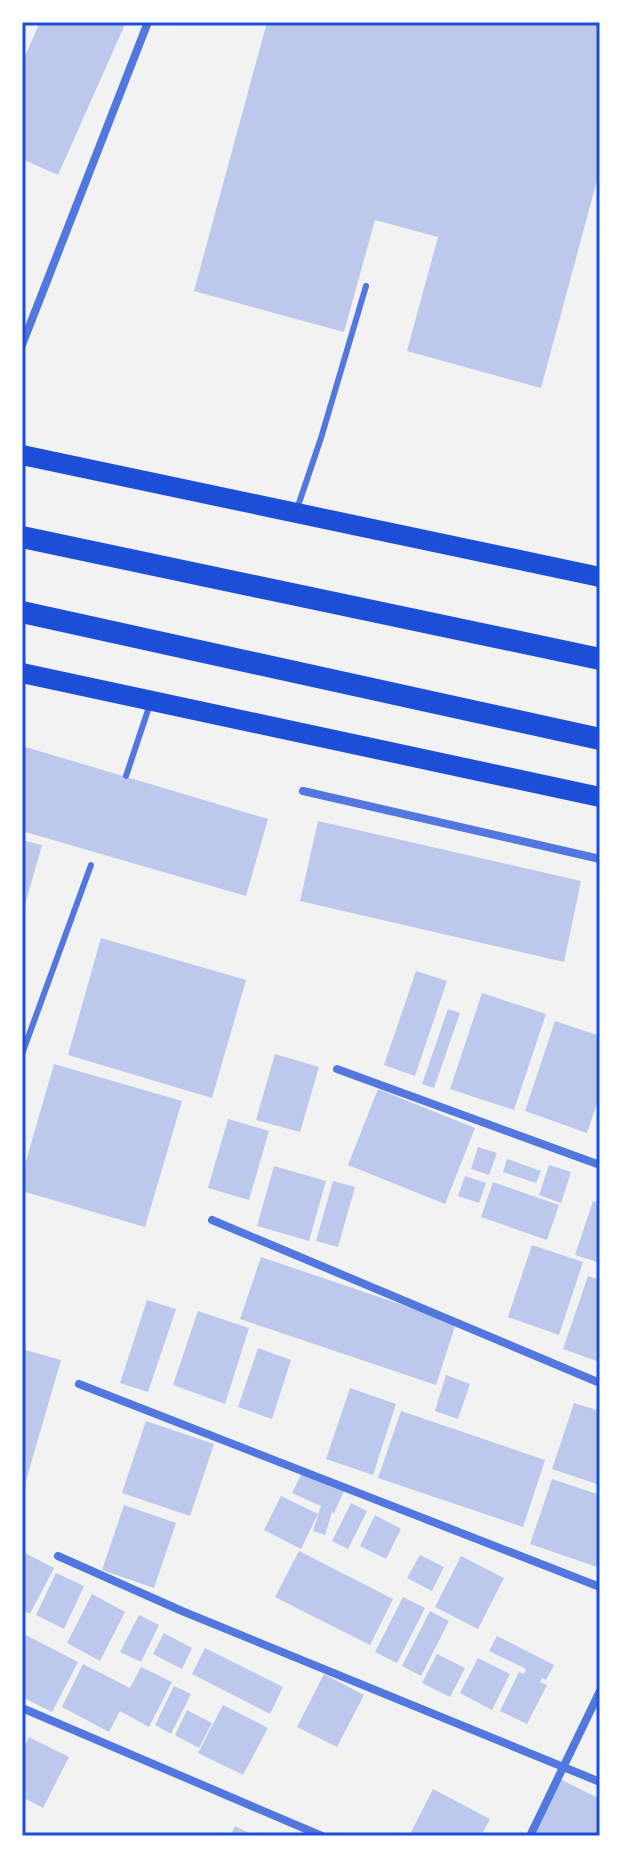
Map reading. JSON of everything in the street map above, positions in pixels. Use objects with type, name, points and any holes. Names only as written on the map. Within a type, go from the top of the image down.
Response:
[{"type":"highway","points":[[22,537],[600,659]]},
{"type":"highway","points":[[22,612],[600,739]]},
{"type":"main road","points":[[22,455],[600,577]]},
{"type":"main road","points":[[22,673],[600,797]]},
{"type":"street","points":[[22,345],[148,22]]},
{"type":"street","points":[[303,791],[600,859]]},
{"type":"street","points":[[337,1069],[600,1165]]},
{"type":"street","points":[[212,1220],[600,1383]]},
{"type":"street","points":[[79,1384],[600,1587]]},
{"type":"street","points":[[58,1556],[182,1611],[600,1782]]},
{"type":"street","points":[[530,1836],[600,1691]]},
{"type":"street","points":[[22,1708],[322,1836]]},
{"type":"lane","points":[[295,512],[321,438],[366,286]]},
{"type":"lane","points":[[126,776],[151,701]]},
{"type":"lane","points":[[22,1054],[91,865]]},
{"type":"building","points":[[40,22],[126,22],[58,175],[22,159],[22,63]]},
{"type":"building","points":[[267,22],[600,22],[600,169],[541,388],[407,351],[438,237],[375,220],[344,332],[194,291]]},
{"type":"building","points":[[22,746],[268,819],[246,896],[22,831]]},
{"type":"building","points":[[318,821],[581,881],[564,962],[300,901]]},
{"type":"building","points":[[22,840],[42,845],[23,912],[22,912]]},
{"type":"building","points":[[101,938],[246,980],[212,1098],[68,1055]]},
{"type":"building","points":[[416,971],[447,981],[415,1076],[384,1065]]},
{"type":"building","points":[[482,993],[546,1014],[514,1110],[450,1089]]},
{"type":"building","points":[[448,1009],[460,1013],[434,1088],[422,1084]]},
{"type":"building","points":[[555,1021],[600,1036],[600,1094],[587,1133],[525,1111]]},
{"type":"building","points":[[275,1054],[319,1067],[300,1132],[256,1120]]},
{"type":"building","points":[[54,1064],[182,1101],[145,1227],[22,1191],[22,1175]]},
{"type":"building","points":[[378,1089],[475,1128],[445,1204],[348,1165]]},
{"type":"building","points":[[228,1119],[269,1131],[249,1200],[208,1188]]},
{"type":"building","points":[[478,1147],[497,1153],[489,1175],[471,1169]]},
{"type":"building","points":[[507,1159],[541,1171],[536,1183],[503,1172]]},
{"type":"building","points":[[549,1165],[571,1172],[561,1203],[539,1195]]},
{"type":"building","points":[[274,1166],[326,1181],[309,1241],[257,1226]]},
{"type":"building","points":[[465,1176],[486,1183],[479,1203],[458,1196]]},
{"type":"building","points":[[333,1181],[355,1187],[338,1247],[316,1241]]},
{"type":"building","points":[[493,1182],[559,1205],[547,1240],[481,1217]]},
{"type":"building","points":[[593,1201],[600,1203],[600,1263],[575,1255]]},
{"type":"building","points":[[532,1245],[583,1262],[559,1335],[508,1317]]},
{"type":"building","points":[[261,1257],[456,1323],[436,1385],[240,1319]]},
{"type":"building","points":[[588,1276],[600,1280],[600,1362],[563,1349]]},
{"type":"building","points":[[147,1300],[176,1309],[148,1392],[120,1383]]},
{"type":"building","points":[[198,1311],[249,1328],[225,1404],[173,1385]]},
{"type":"building","points":[[258,1348],[291,1360],[272,1419],[238,1407]]},
{"type":"building","points":[[22,1349],[61,1360],[23,1491],[22,1490]]},
{"type":"building","points":[[446,1375],[470,1384],[458,1419],[435,1411]]},
{"type":"building","points":[[350,1388],[396,1404],[373,1475],[326,1459]]},
{"type":"building","points":[[574,1403],[600,1411],[600,1485],[552,1469]]},
{"type":"building","points":[[401,1411],[545,1460],[523,1527],[378,1478]]},
{"type":"building","points":[[146,1421],[214,1444],[190,1516],[122,1493]]},
{"type":"building","points":[[304,1469],[345,1489],[332,1512],[325,1535],[313,1531],[321,1506],[292,1493]]},
{"type":"building","points":[[552,1479],[600,1495],[600,1568],[530,1544]]},
{"type":"building","points":[[281,1496],[318,1514],[301,1549],[264,1530]]},
{"type":"building","points":[[351,1503],[367,1511],[348,1549],[332,1541]]},
{"type":"building","points":[[124,1505],[176,1523],[154,1588],[102,1570]]},
{"type":"building","points":[[375,1515],[401,1529],[386,1559],[360,1546]]},
{"type":"building","points":[[299,1551],[393,1599],[370,1645],[275,1597]]},
{"type":"building","points":[[25,1553],[54,1568],[30,1614],[22,1610],[22,1558]]},
{"type":"building","points":[[420,1555],[444,1567],[432,1591],[407,1578]]},
{"type":"building","points":[[461,1556],[504,1578],[478,1629],[435,1607]]},
{"type":"building","points":[[56,1573],[84,1586],[64,1629],[36,1615]]},
{"type":"building","points":[[92,1594],[125,1612],[100,1661],[67,1643]]},
{"type":"building","points":[[403,1597],[425,1608],[397,1663],[375,1652]]},
{"type":"building","points":[[430,1611],[449,1621],[421,1676],[402,1666]]},
{"type":"building","points":[[139,1615],[159,1625],[141,1662],[120,1652]]},
{"type":"building","points":[[22,1633],[78,1662],[52,1712],[22,1697]]},
{"type":"building","points":[[164,1633],[192,1648],[182,1669],[153,1654]]},
{"type":"building","points":[[497,1636],[554,1665],[546,1680],[542,1678],[540,1682],[547,1685],[527,1724],[500,1711],[519,1672],[524,1674],[526,1669],[489,1651]]},
{"type":"building","points":[[205,1648],[283,1687],[270,1714],[192,1674]]},
{"type":"building","points":[[437,1654],[465,1668],[450,1697],[422,1683]]},
{"type":"building","points":[[478,1658],[510,1674],[492,1710],[460,1693]]},
{"type":"building","points":[[83,1664],[130,1688],[141,1667],[172,1682],[149,1727],[120,1711],[109,1732],[62,1707]]},
{"type":"building","points":[[324,1674],[364,1695],[337,1747],[297,1727]]},
{"type":"building","points":[[174,1686],[191,1694],[171,1734],[155,1725]]},
{"type":"building","points":[[223,1705],[268,1728],[243,1775],[198,1753]]},
{"type":"building","points":[[187,1710],[212,1723],[199,1748],[175,1735]]},
{"type":"building","points":[[29,1737],[69,1757],[43,1808],[22,1797],[22,1751]]},
{"type":"building","points":[[558,1778],[600,1799],[600,1836],[529,1836]]},
{"type":"building","points":[[433,1789],[490,1819],[481,1836],[409,1836]]},
{"type":"building","points":[[235,1826],[255,1836],[230,1836]]}]
